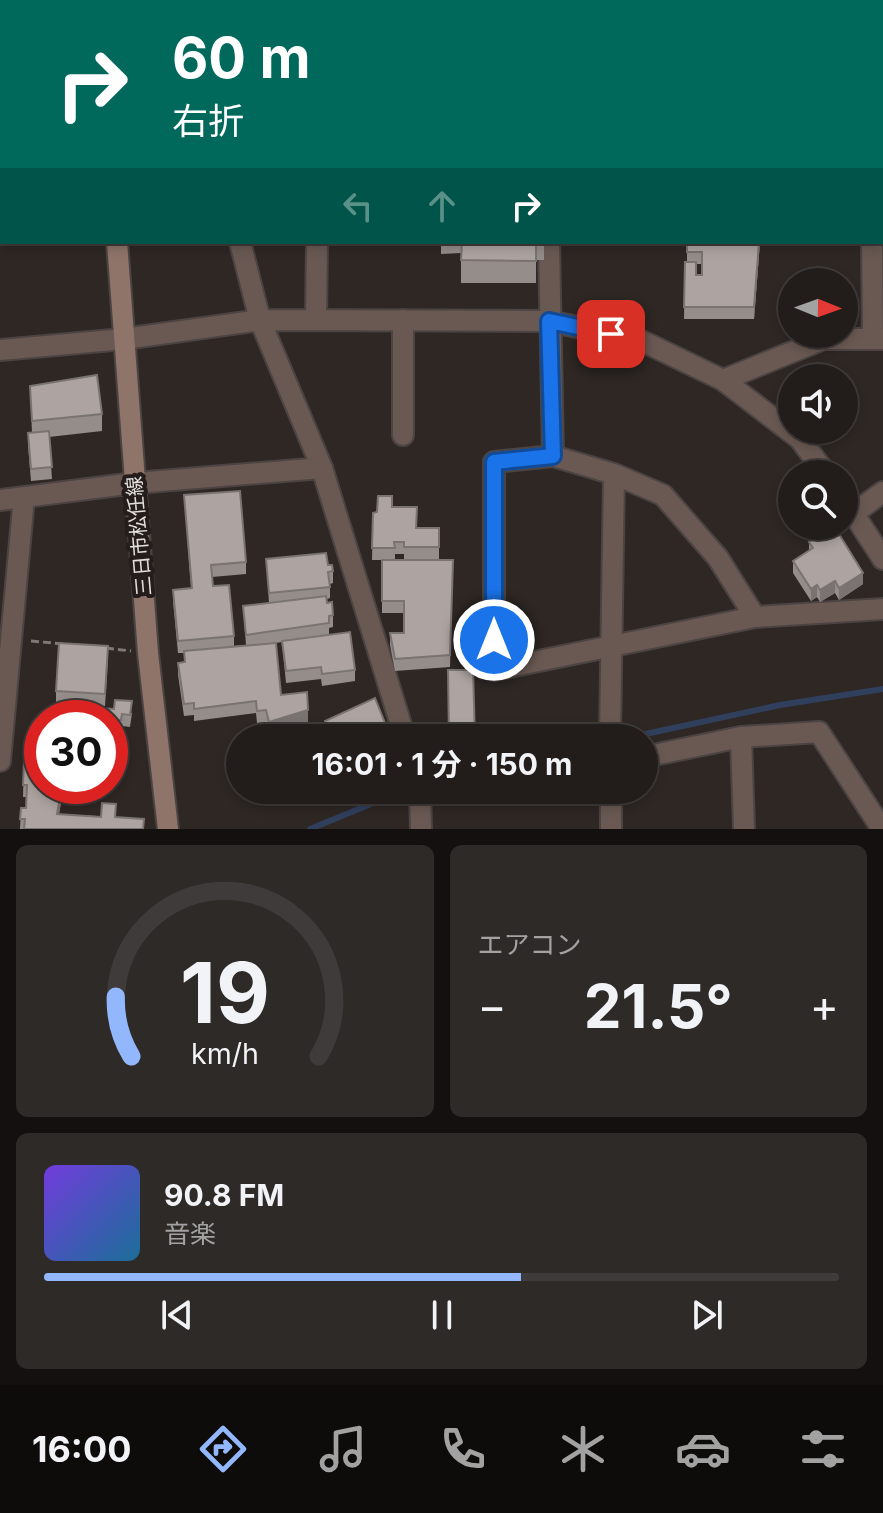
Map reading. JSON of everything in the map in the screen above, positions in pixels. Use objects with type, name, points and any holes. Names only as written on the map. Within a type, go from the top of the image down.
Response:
[{"type":"main road","name":"三日市松任線","points":[[117,244],[148,653],[168,829]]},
{"type":"street","points":[[241,244],[260,320],[322,468],[401,724]]},
{"type":"street","points":[[316,320],[317,244]]},
{"type":"street","points":[[549,244],[553,456]]},
{"type":"street","points":[[723,380],[824,339],[878,339],[872,244]]},
{"type":"street","points":[[0,350],[124,339],[260,320],[549,321],[642,341],[723,380],[800,439],[816,460]]},
{"type":"street","points":[[403,320],[403,435]]},
{"type":"street","points":[[755,617],[718,558],[663,495],[614,474],[553,456],[494,462],[494,670],[755,617],[883,609]]},
{"type":"street","points":[[0,500],[135,483],[322,468]]},
{"type":"street","points":[[610,724],[614,474]]},
{"type":"street","points":[[858,502],[883,492]]},
{"type":"street","points":[[0,761],[6,638],[24,497]]},
{"type":"street","points":[[858,520],[883,559]]},
{"type":"street","points":[[658,754],[741,737],[819,732],[882,829]]},
{"type":"street","points":[[741,737],[744,829]]},
{"type":"street","points":[[421,829],[422,804]]},
{"type":"street","points":[[611,804],[611,829]]},
{"type":"path","points":[[6,638],[72,645]]},
{"type":"path","points":[[103,648],[148,653]]},
{"type":"building","points":[[462,244],[536,244],[536,261],[461,260]]},
{"type":"building","points":[[687,244],[759,244],[754,307],[684,307],[685,262],[696,262],[696,275],[702,275],[702,252],[687,252]]},
{"type":"building","points":[[97,375],[102,414],[32,421],[30,386]]},
{"type":"building","points":[[49,431],[52,467],[31,469],[28,433]]},
{"type":"building","points":[[240,491],[246,562],[211,565],[213,586],[229,585],[234,636],[178,641],[173,590],[192,588],[184,495]]},
{"type":"building","points":[[378,496],[392,496],[392,507],[417,507],[416,528],[439,528],[439,547],[404,547],[404,542],[394,542],[395,548],[372,548],[373,513],[377,512]]},
{"type":"building","points":[[843,540],[863,573],[839,588],[835,581],[820,590],[817,585],[811,589],[793,561],[813,548],[809,542]]},
{"type":"building","points":[[326,553],[328,565],[332,565],[333,571],[328,572],[330,587],[269,593],[266,559]]},
{"type":"building","points":[[382,560],[453,560],[450,655],[395,659],[390,633],[404,633],[404,601],[382,601]]},
{"type":"building","points":[[326,596],[327,603],[332,602],[333,615],[329,616],[329,623],[246,635],[243,606]]},
{"type":"building","points":[[350,632],[355,670],[322,674],[321,667],[286,671],[282,641]]},
{"type":"building","points":[[59,643],[108,646],[105,694],[56,691]]},
{"type":"building","points":[[276,643],[281,695],[307,692],[308,710],[269,722],[266,710],[257,711],[256,701],[194,709],[194,703],[184,704],[178,663],[185,662],[184,651]]},
{"type":"building","points":[[448,670],[473,670],[475,724],[449,724]]},
{"type":"building","points":[[375,698],[385,724],[326,724],[325,721]]},
{"type":"building","points":[[128,701],[132,701],[128,715]]},
{"type":"building","points":[[26,804],[59,804],[57,814],[101,817],[102,804],[116,804],[115,817],[144,819],[143,829],[24,829],[25,819],[20,819],[21,808],[26,808]]},
{"type":"waterway","points":[[658,731],[780,705],[883,689]]},
{"type":"waterway","points":[[310,829],[371,804]]},
{"type":"route","points":[[494,640],[494,462],[553,456],[549,321],[611,334]]}]
